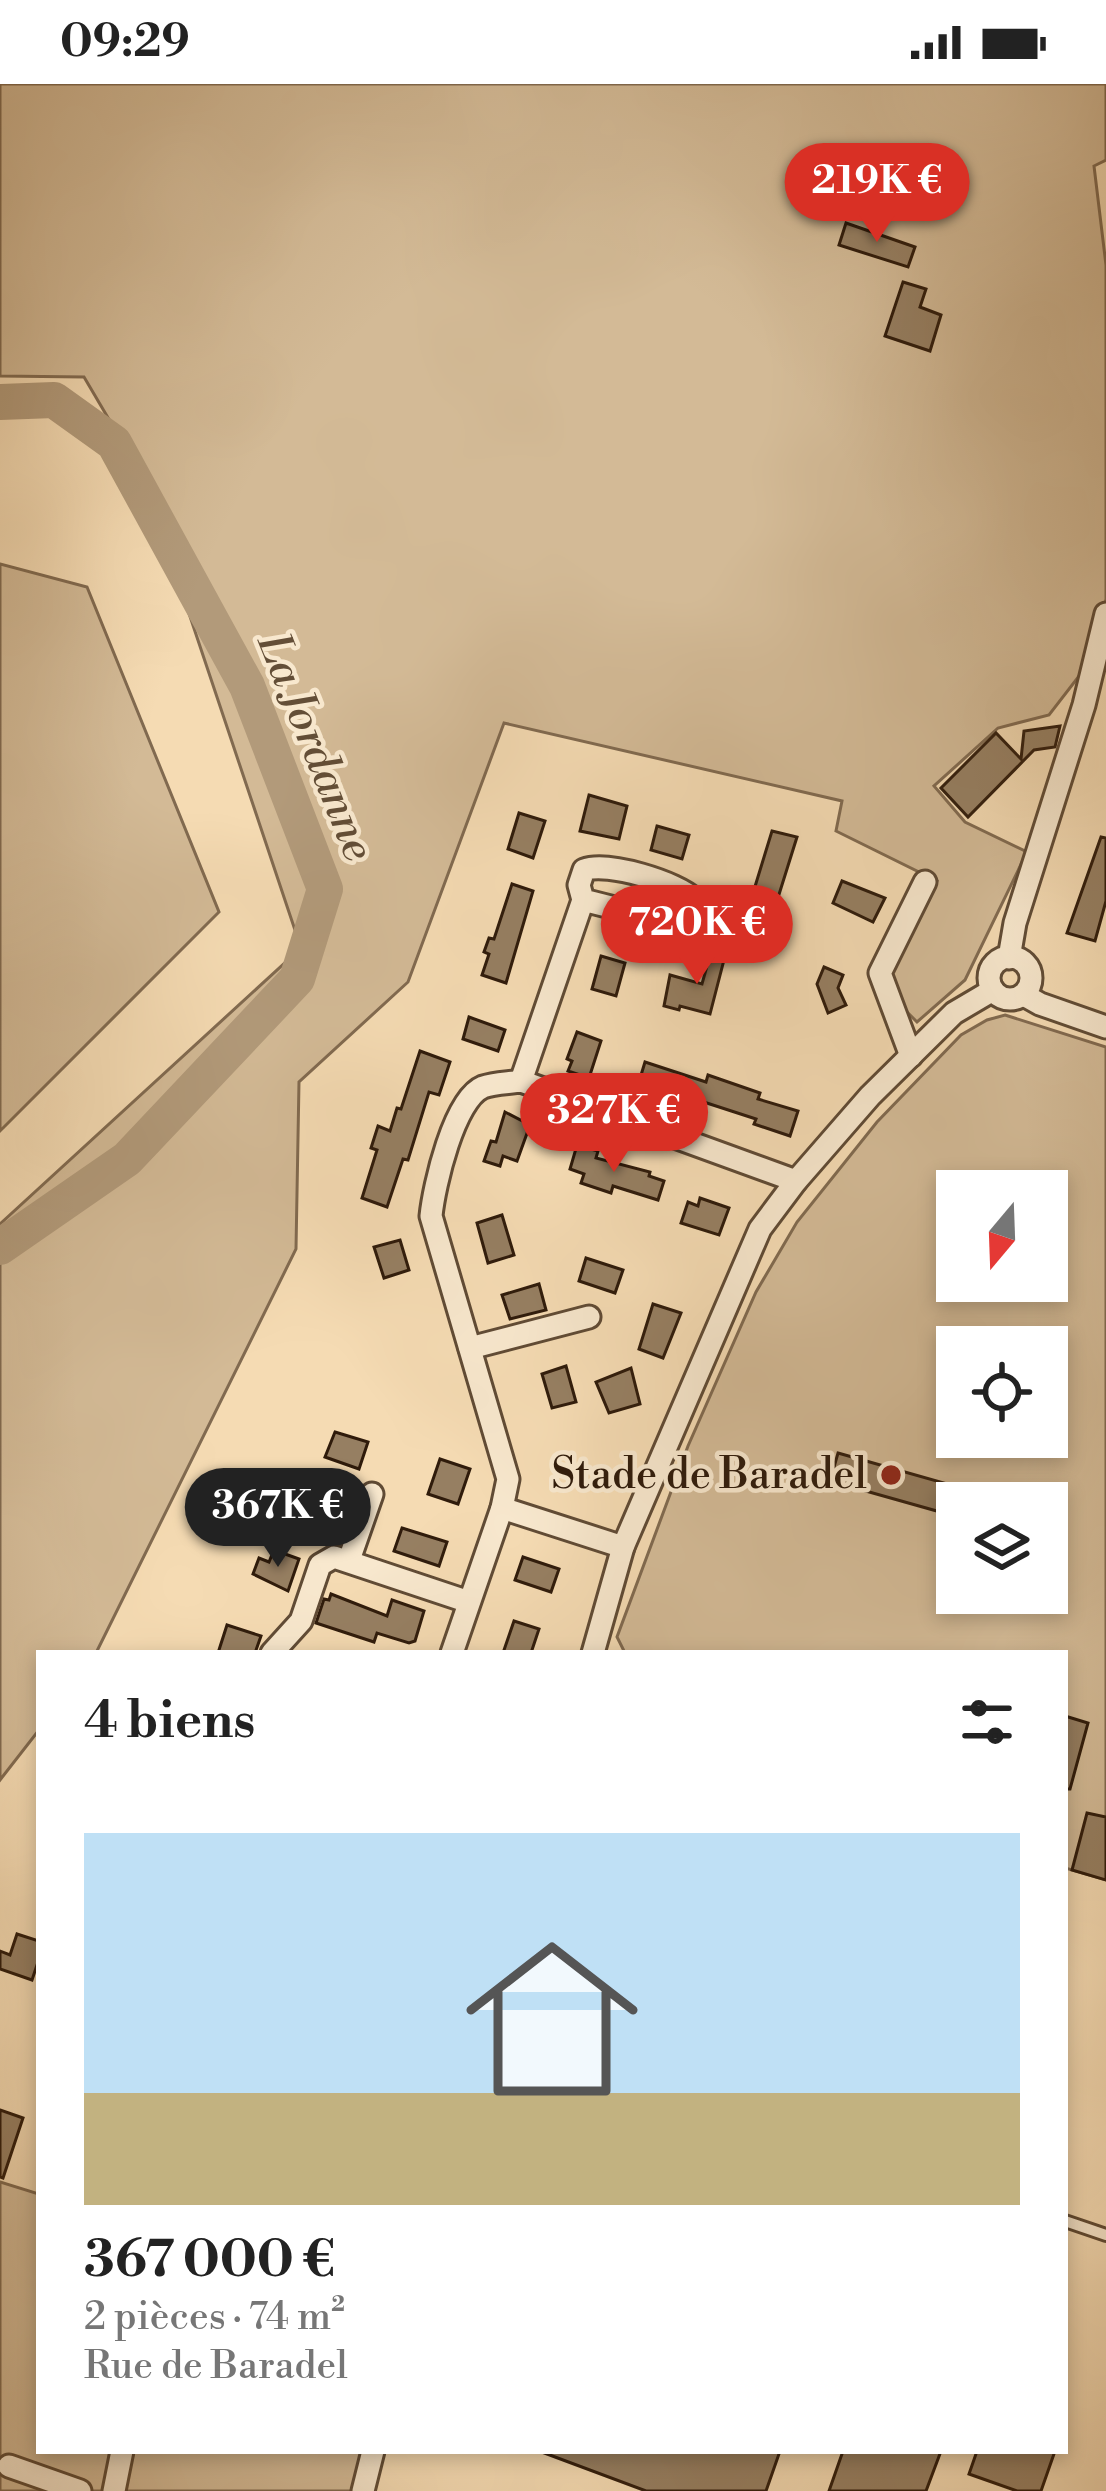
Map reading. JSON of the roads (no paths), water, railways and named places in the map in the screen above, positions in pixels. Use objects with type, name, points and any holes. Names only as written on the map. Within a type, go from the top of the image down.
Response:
[{"type":"street","points":[[993,991],[992,969],[1009,958],[1016,923],[1095,707],[1106,614]]},
{"type":"street","points":[[521,1081],[583,900],[579,885],[584,870],[598,865],[684,889],[694,900],[690,916],[674,923],[583,900]]},
{"type":"street","points":[[911,1056],[880,973],[925,882]]},
{"type":"street","points":[[993,991],[1008,999],[1024,994],[1031,982],[1028,968],[1009,958]]},
{"type":"street","points":[[593,1650],[623,1547],[760,1229],[870,1096],[954,1012],[993,991]]},
{"type":"street","points":[[1024,994],[1106,1028]]},
{"type":"street","points":[[453,1650],[508,1479],[431,1216],[434,1192],[463,1105],[481,1087],[521,1081],[796,1181]]},
{"type":"street","points":[[470,1348],[589,1317]]},
{"type":"street","points":[[349,1560],[372,1494]]},
{"type":"street","points":[[502,1508],[623,1547]]},
{"type":"street","points":[[275,1650],[301,1622],[320,1565],[334,1557],[470,1602]]},
{"type":"street","points":[[115,2491],[121,2454]]},
{"type":"street","points":[[363,2491],[372,2454]]},
{"type":"street","points":[[9,2466],[80,2491]]},
{"type":"lane","points":[[1068,2223],[1106,2235]]},
{"type":"waterway","name":"La Jordanne","points":[[0,402],[54,400],[114,443],[247,686],[325,889],[297,979],[127,1159],[0,1247]]},
{"type":"place","name":"Stade de Baradel","points":[[891,1475]]}]
